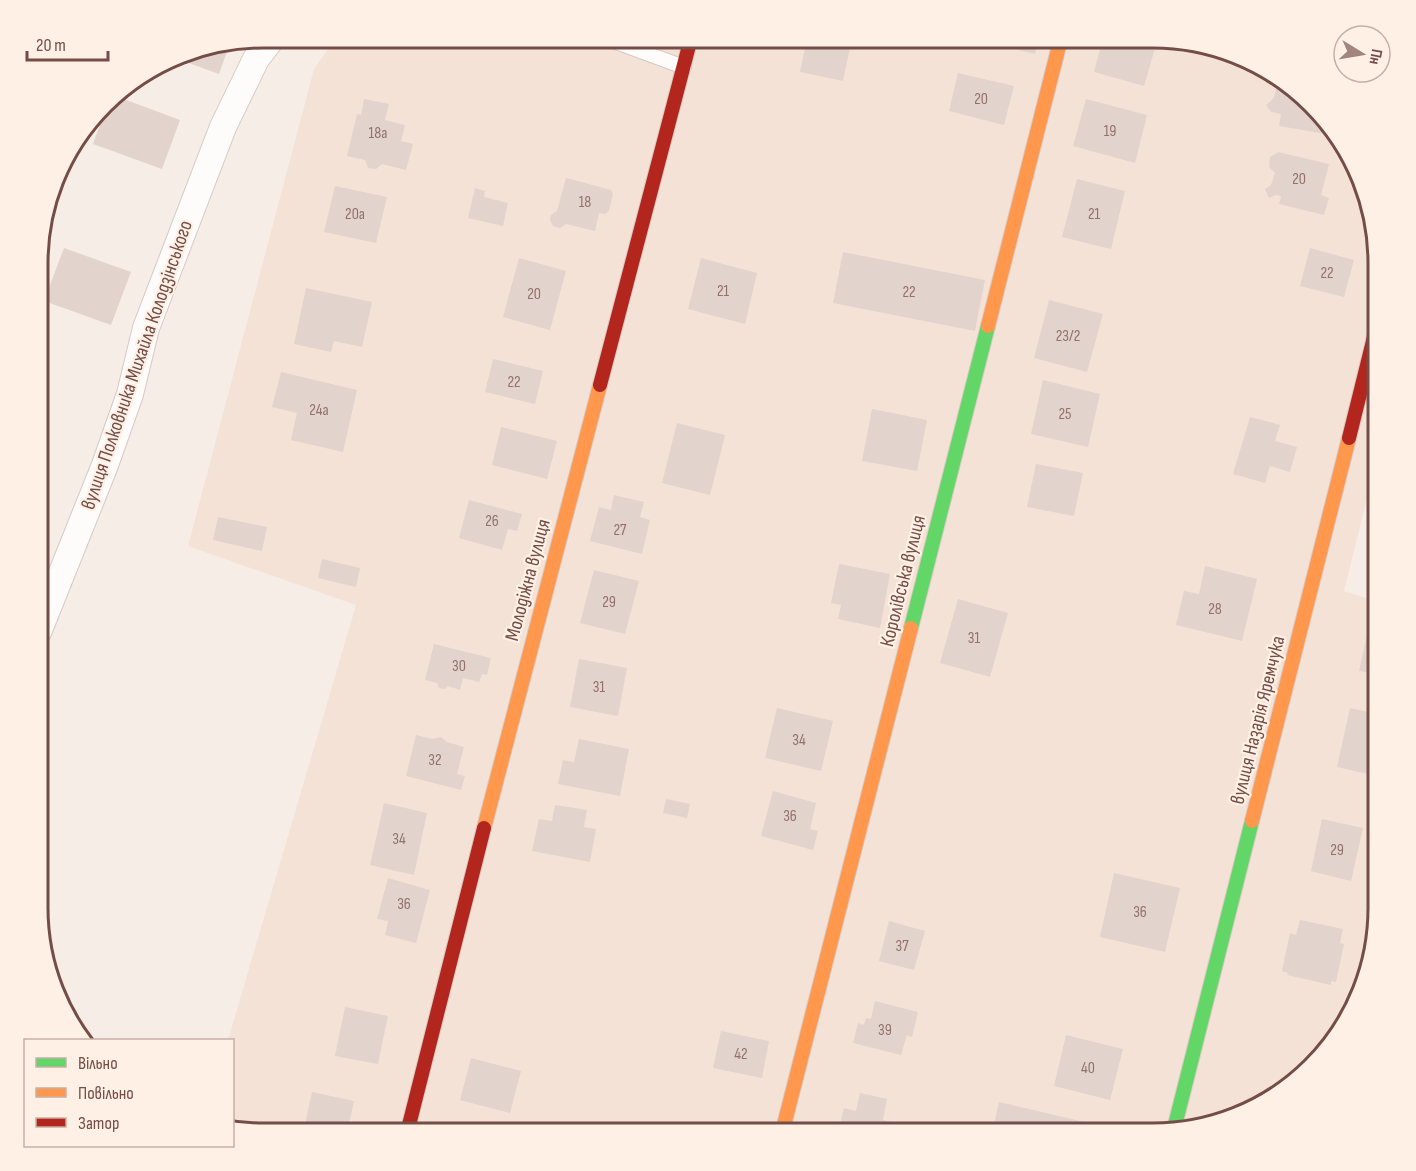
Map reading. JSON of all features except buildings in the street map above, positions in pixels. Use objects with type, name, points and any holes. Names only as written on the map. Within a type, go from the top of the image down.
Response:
[{"type":"street","name":"вулиця Полковника Михайла Колодзінського","points":[[48,608],[105,465],[130,394],[146,328],[223,127],[256,59],[264,48]]},
{"type":"street","name":"Молодіжна вулиця","points":[[410,1123],[527,660],[689,48]]},
{"type":"street","name":"Королівська вулиця","points":[[785,1123],[1058,48]]},
{"type":"street","name":"вулиця Назарія Яремчука","points":[[1176,1122],[1368,361]]},
{"type":"lane","points":[[632,48],[684,67]]},
{"type":"shaded area","points":[[329,48],[1167,48],[1209,55],[1248,70],[1284,92],[1315,121],[1332,144],[1352,181],[1361,207],[1368,249],[1368,494],[1344,591],[1368,599],[1368,922],[1361,964],[1346,1003],[1324,1039],[1295,1070],[1272,1087],[1235,1107],[1209,1116],[1167,1123],[249,1123],[234,1121],[234,1039],[228,1039],[356,605],[188,546],[314,69]]},
{"type":"traffic: fast","points":[[911,628],[988,326]]},
{"type":"traffic: fast","points":[[1176,1122],[1252,821]]},
{"type":"traffic: slow","points":[[988,326],[1058,48]]},
{"type":"traffic: slow","points":[[484,828],[600,385]]},
{"type":"traffic: slow","points":[[1252,821],[1349,438]]},
{"type":"traffic: slow","points":[[785,1123],[911,628]]},
{"type":"traffic: jam","points":[[600,385],[688,48]]},
{"type":"traffic: jam","points":[[1349,438],[1368,361]]},
{"type":"traffic: jam","points":[[410,1123],[484,828]]}]
